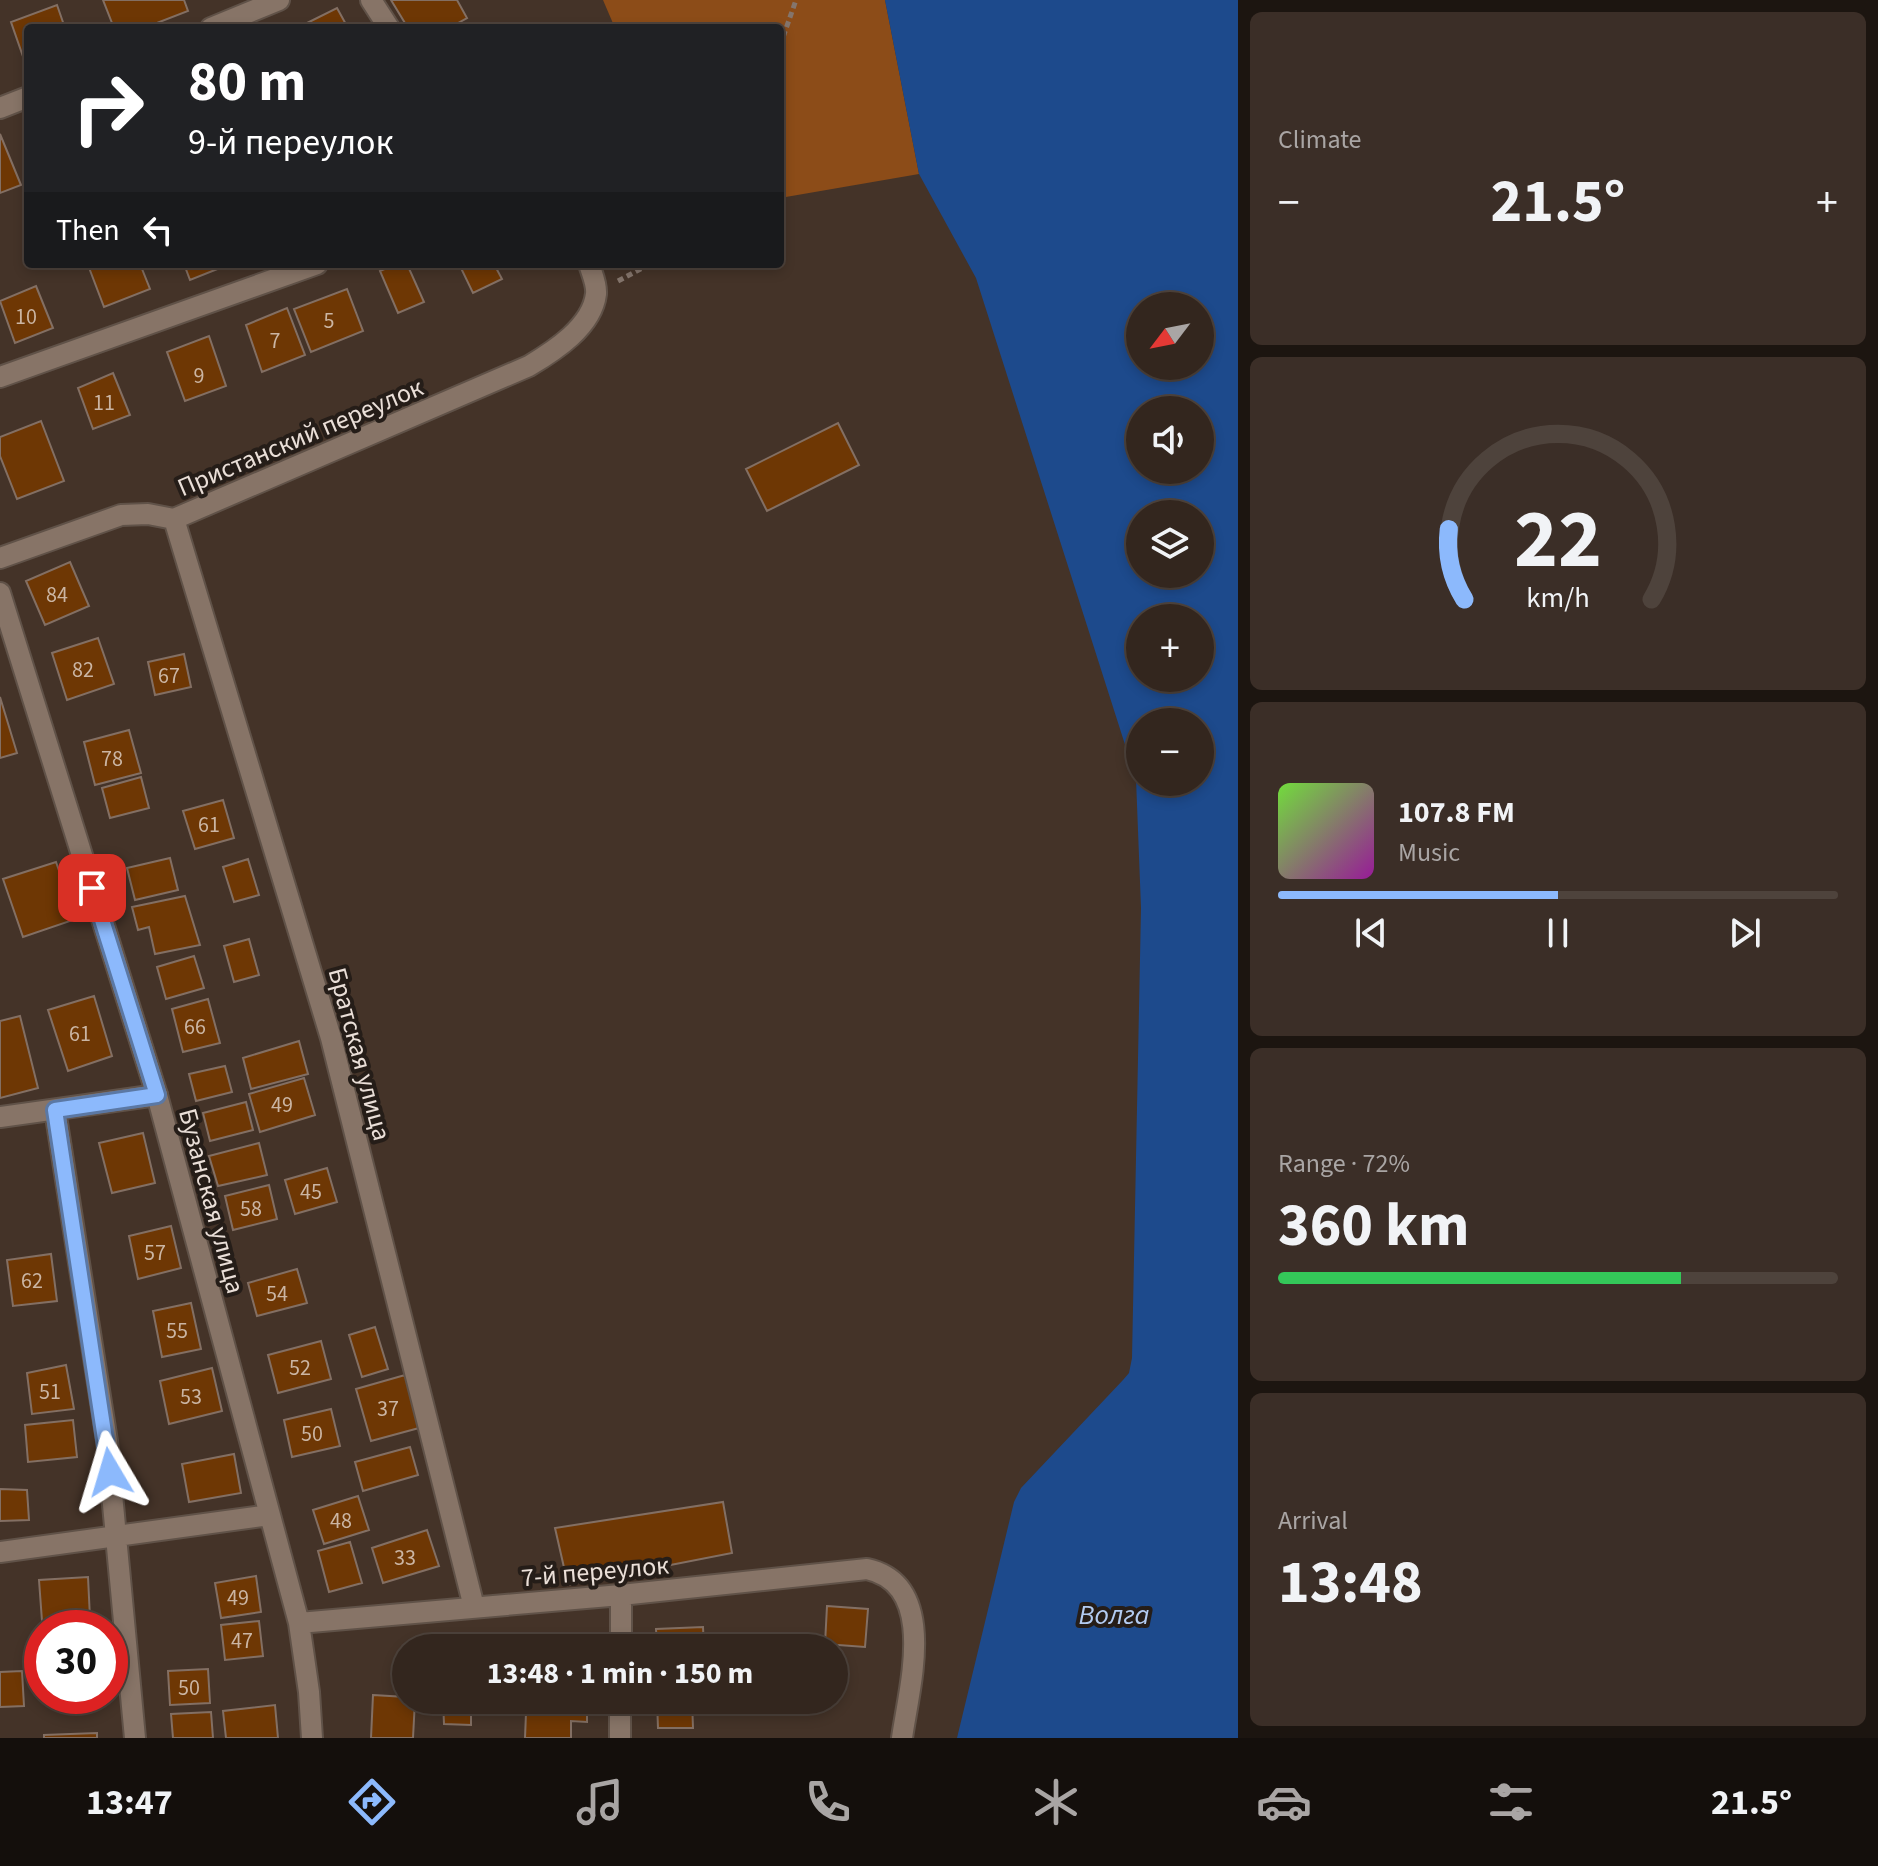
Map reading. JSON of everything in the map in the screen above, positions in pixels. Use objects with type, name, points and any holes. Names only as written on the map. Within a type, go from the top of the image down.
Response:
[{"type":"street","points":[[221,24],[279,0]]},
{"type":"street","points":[[371,0],[386,24]]},
{"type":"street","points":[[0,108],[24,99]]},
{"type":"street","points":[[0,377],[306,268]]},
{"type":"street","points":[[590,268],[595,297]]},
{"type":"street","name":"Пристанский переулок","points":[[0,558],[121,515],[148,514],[174,519],[529,366],[571,335],[595,297]]},
{"type":"street","name":"Братская улица","points":[[174,519],[331,1038],[474,1607]]},
{"type":"street","name":"Бузанская улица","points":[[0,593],[157,1095],[299,1623],[312,1738]]},
{"type":"street","points":[[0,1117],[157,1095]]},
{"type":"street","points":[[55,1110],[107,1441],[135,1738]]},
{"type":"street","points":[[0,1552],[269,1515]]},
{"type":"street","name":"7-й переулок","points":[[299,1623],[621,1595],[867,1569],[881,1572],[893,1580],[904,1593],[911,1610],[914,1629],[902,1738]]},
{"type":"street","points":[[621,1595],[621,1634]]},
{"type":"street","points":[[620,1714],[620,1738]]},
{"type":"path","points":[[784,34],[796,0]]},
{"type":"path","points":[[595,297],[643,268]]},
{"type":"shaded area","points":[[603,0],[885,0],[919,174],[784,197],[784,24],[613,24]]},
{"type":"water","name":"Волга","points":[[885,0],[1238,0],[1238,1738],[957,1738],[1014,1502],[1021,1488],[1129,1373],[1132,1358],[1141,908],[1137,796],[1214,796],[1214,708],[1126,708],[1126,748],[976,278],[919,174]]},
{"type":"building","points":[[103,0],[184,0],[188,11],[154,24],[112,24]]},
{"type":"building","points":[[391,0],[457,0],[467,18],[456,24],[406,24]]},
{"type":"building","points":[[57,5],[64,24],[24,24],[24,59],[11,22]]},
{"type":"building","points":[[337,8],[346,24],[305,24]]},
{"type":"building","points":[[0,134],[21,185],[0,193]]},
{"type":"building","points":[[89,268],[142,268],[150,289],[104,307]]},
{"type":"building","points":[[186,268],[220,268],[190,280]]},
{"type":"building","points":[[409,268],[424,302],[398,313],[380,271]]},
{"type":"building","points":[[461,268],[496,268],[502,279],[473,293]]},
{"type":"building","points":[[36,286],[53,328],[15,343],[0,301]]},
{"type":"building","points":[[347,289],[363,331],[311,352],[294,309]]},
{"type":"building","points":[[287,308],[305,355],[262,372],[246,325]]},
{"type":"building","points":[[209,336],[226,386],[185,401],[167,352]]},
{"type":"building","points":[[113,373],[130,415],[93,429],[78,388]]},
{"type":"building","points":[[41,421],[64,481],[17,499],[0,456],[0,437]]},
{"type":"building","points":[[838,423],[859,465],[767,511],[746,469]]},
{"type":"building","points":[[70,562],[89,606],[45,625],[26,581]]},
{"type":"building","points":[[98,638],[114,684],[67,700],[52,653]]},
{"type":"building","points":[[184,654],[191,687],[155,695],[148,662]]},
{"type":"building","points":[[0,697],[17,753],[0,758]]},
{"type":"building","points":[[129,730],[141,773],[95,785],[84,742]]},
{"type":"building","points":[[141,777],[149,808],[110,818],[102,788]]},
{"type":"building","points":[[223,800],[234,838],[195,849],[183,811]]},
{"type":"building","points":[[170,858],[178,890],[135,900],[127,868]]},
{"type":"building","points":[[248,859],[259,895],[234,902],[223,867]]},
{"type":"building","points":[[56,862],[76,919],[23,937],[3,879]]},
{"type":"building","points":[[185,896],[200,945],[155,954],[149,927],[138,930],[132,907]]},
{"type":"building","points":[[249,939],[259,975],[234,982],[224,946]]},
{"type":"building","points":[[194,956],[204,988],[166,999],[157,967]]},
{"type":"building","points":[[94,996],[112,1056],[68,1071],[48,1010]]},
{"type":"building","points":[[208,999],[220,1043],[183,1052],[172,1009]]},
{"type":"building","points":[[20,1016],[38,1088],[0,1098],[0,1021]]},
{"type":"building","points":[[299,1041],[308,1074],[251,1089],[243,1058]]},
{"type":"building","points":[[225,1066],[232,1092],[196,1101],[189,1074]]},
{"type":"building","points":[[304,1078],[315,1115],[260,1132],[249,1094]]},
{"type":"building","points":[[246,1102],[253,1130],[210,1141],[203,1113]]},
{"type":"building","points":[[143,1133],[155,1183],[112,1193],[99,1143]]},
{"type":"building","points":[[259,1143],[267,1175],[218,1186],[209,1156]]},
{"type":"building","points":[[327,1168],[337,1202],[295,1214],[285,1180]]},
{"type":"building","points":[[269,1185],[277,1219],[233,1230],[225,1196]]},
{"type":"building","points":[[171,1226],[181,1268],[138,1279],[129,1236]]},
{"type":"building","points":[[51,1254],[57,1301],[13,1306],[7,1260]]},
{"type":"building","points":[[297,1269],[307,1303],[257,1316],[248,1283]]},
{"type":"building","points":[[191,1303],[201,1349],[162,1357],[153,1311]]},
{"type":"building","points":[[375,1327],[388,1369],[362,1377],[349,1335]]},
{"type":"building","points":[[321,1341],[331,1379],[278,1393],[268,1355]]},
{"type":"building","points":[[66,1365],[74,1409],[32,1414],[27,1373]]},
{"type":"building","points":[[212,1368],[222,1411],[169,1424],[160,1381]]},
{"type":"building","points":[[405,1375],[419,1428],[371,1441],[356,1389]]},
{"type":"building","points":[[331,1409],[340,1446],[292,1457],[284,1420]]},
{"type":"building","points":[[73,1420],[77,1457],[28,1462],[25,1425]]},
{"type":"building","points":[[410,1447],[418,1475],[363,1491],[355,1462]]},
{"type":"building","points":[[234,1454],[241,1493],[189,1502],[182,1464]]},
{"type":"building","points":[[0,1489],[27,1490],[29,1520],[0,1521]]},
{"type":"building","points":[[358,1496],[369,1530],[324,1544],[313,1510]]},
{"type":"building","points":[[723,1502],[732,1553],[568,1585],[555,1528]]},
{"type":"building","points":[[427,1530],[439,1566],[383,1583],[372,1548]]},
{"type":"building","points":[[350,1542],[362,1583],[329,1592],[318,1551]]},
{"type":"building","points":[[256,1576],[261,1612],[221,1618],[215,1583]]},
{"type":"building","points":[[88,1577],[90,1610],[41,1610],[39,1580]]},
{"type":"building","points":[[827,1606],[868,1609],[865,1647],[848,1646],[848,1634],[826,1634]]},
{"type":"building","points":[[259,1621],[263,1656],[225,1660],[221,1625]]},
{"type":"building","points":[[703,1627],[703,1634],[656,1634],[656,1629]]},
{"type":"building","points":[[208,1669],[210,1703],[170,1705],[168,1671]]},
{"type":"building","points":[[22,1671],[24,1706],[0,1707],[0,1672]]},
{"type":"building","points":[[373,1695],[392,1696],[392,1714],[414,1714],[413,1738],[371,1738]]},
{"type":"building","points":[[275,1705],[278,1738],[226,1738],[223,1711]]},
{"type":"building","points":[[211,1712],[213,1738],[173,1738],[171,1714]]},
{"type":"building","points":[[444,1714],[471,1714],[471,1725],[444,1724]]},
{"type":"building","points":[[526,1714],[587,1714],[587,1722],[571,1721],[571,1738],[525,1738]]},
{"type":"building","points":[[658,1714],[692,1714],[693,1728],[658,1728]]},
{"type":"building","points":[[97,1733],[97,1738],[44,1738],[44,1735]]},
{"type":"route","points":[[92,888],[157,1095],[55,1110],[110,1472]]}]
